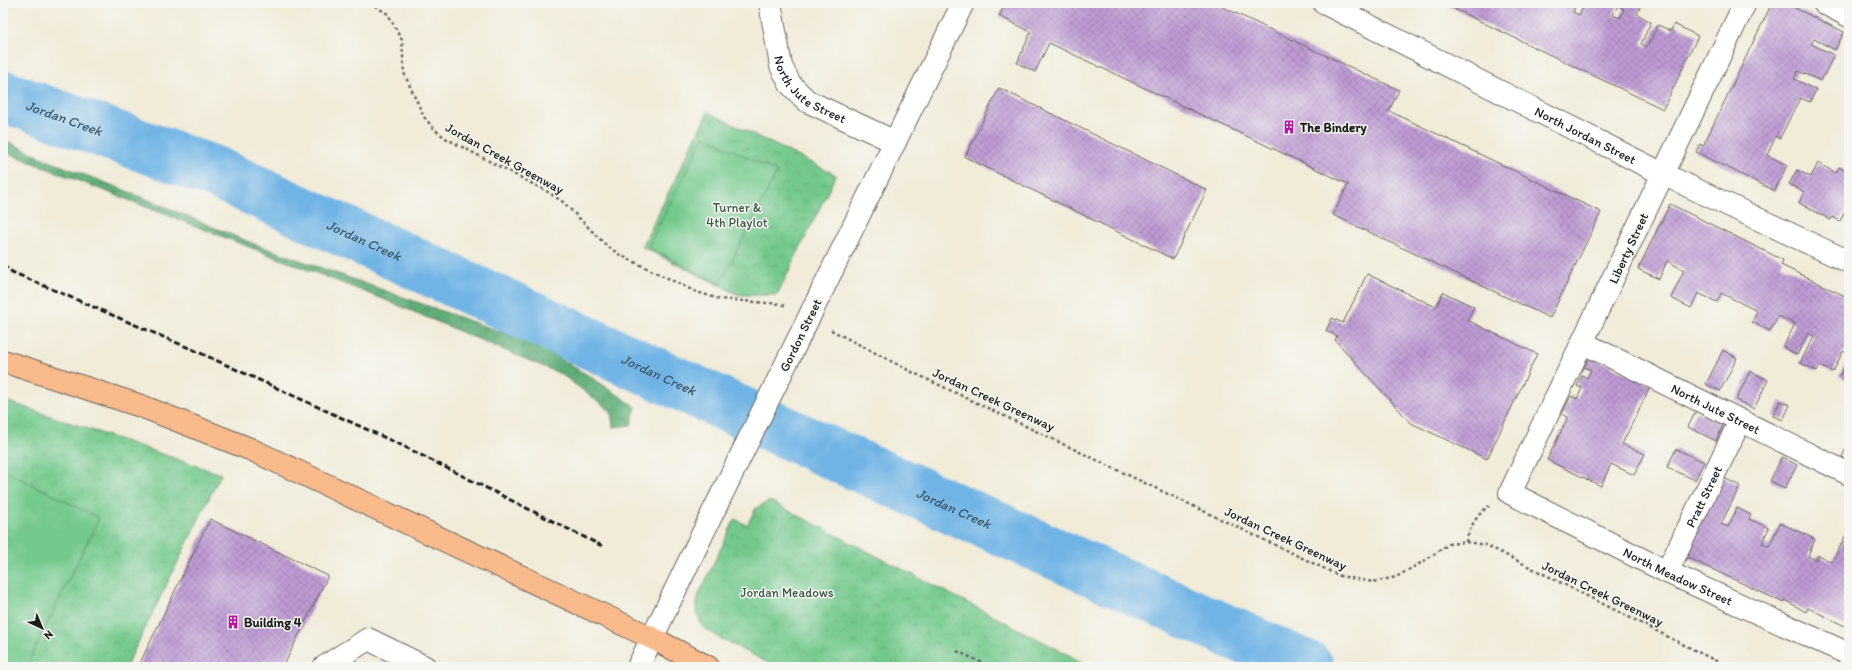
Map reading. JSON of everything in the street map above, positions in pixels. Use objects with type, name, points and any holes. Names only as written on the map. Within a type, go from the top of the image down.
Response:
[{"type":"main road","points":[[3,361],[141,406],[250,449],[652,638],[708,667]]},
{"type":"street","name":"North Jute Street","points":[[770,3],[781,66],[790,84],[806,101],[895,142]]},
{"type":"street","name":"Gordon Street","points":[[638,667],[963,3]]},
{"type":"street","name":"North Jordan Street","points":[[1324,3],[1663,174],[1846,254]]},
{"type":"street","name":"Liberty Street","points":[[1510,493],[1745,3]]},
{"type":"street","points":[[1824,3],[1849,16]]},
{"type":"street","name":"North Jute Street","points":[[1583,343],[1740,422],[1849,474]]},
{"type":"street","name":"Pratt Street","points":[[1667,572],[1740,422]]},
{"type":"street","name":"North Meadow Street","points":[[1510,493],[1667,572],[1849,654]]},
{"type":"street","points":[[324,667],[368,639],[425,667]]},
{"type":"path","name":"Jordan Creek Greenway","points":[[370,3],[388,14],[402,40],[404,73],[424,117],[435,130],[447,139],[548,192],[563,202],[607,246],[620,255],[694,291],[719,299],[781,304]]},
{"type":"path","name":"Jordan Creek Greenway","points":[[838,333],[914,373],[1340,576],[1373,582],[1396,577],[1424,561],[1448,544],[1466,542],[1486,545],[1728,667]]},
{"type":"path","points":[[1466,542],[1468,532],[1485,509],[1510,493]]},
{"type":"path","points":[[957,651],[991,667]]},
{"type":"green space","name":"Turner & 4th Playlot","points":[[708,112],[836,175],[777,295],[739,295],[642,247]]},
{"type":"green space","points":[[704,136],[777,172],[720,284],[648,247]]},
{"type":"green space","points":[[3,139],[49,161],[122,189],[249,242],[537,345],[594,379],[636,407],[631,425],[613,427],[611,411],[561,374],[383,299],[3,151]]},
{"type":"green space","points":[[3,400],[221,474],[126,667],[3,667]]},
{"type":"green space","points":[[3,470],[99,518],[26,667],[3,667]]},
{"type":"green space","name":"Jordan Meadows","points":[[770,501],[1092,667],[776,667],[716,636],[702,626],[696,611],[699,594],[735,519],[747,525],[756,508]]},
{"type":"building","points":[[1006,3],[1214,3],[1399,90],[1389,111],[1601,212],[1550,318],[1333,215],[1348,184],[1049,43],[1035,72],[1017,63],[1031,32],[999,16]]},
{"type":"building","points":[[1442,3],[1577,3],[1573,12],[1579,15],[1585,3],[1642,3],[1637,14],[1651,22],[1641,44],[1647,47],[1658,25],[1671,31],[1674,24],[1698,36],[1663,109]],"holes":[[[1618,5],[1624,9],[1620,18],[1613,15]]]},
{"type":"building","points":[[1772,3],[1785,3],[1844,32],[1835,50],[1814,39],[1811,44],[1834,55],[1821,81],[1798,71],[1794,79],[1816,90],[1810,102],[1800,98],[1780,138],[1776,136],[1767,155],[1787,165],[1775,191],[1696,152],[1700,144],[1703,146]]},
{"type":"building","points":[[999,88],[1207,190],[1173,259],[965,157]]},
{"type":"building","points":[[1818,163],[1836,173],[1839,167],[1849,173],[1849,204],[1840,221],[1832,217],[1831,220],[1799,203],[1804,192],[1789,184],[1797,170],[1811,177]]},
{"type":"building","points":[[1670,204],[1783,260],[1781,265],[1849,298],[1849,354],[1843,351],[1833,372],[1820,366],[1817,371],[1800,363],[1814,336],[1808,333],[1797,355],[1783,347],[1795,324],[1778,316],[1770,331],[1752,322],[1757,311],[1721,293],[1717,302],[1698,293],[1691,308],[1671,298],[1684,270],[1667,261],[1659,279],[1638,269]]},
{"type":"building","points":[[1367,274],[1436,307],[1443,292],[1474,307],[1467,320],[1537,354],[1487,459],[1411,423],[1335,340],[1337,336],[1326,331],[1332,318],[1343,323]]},
{"type":"building","points":[[1723,350],[1737,358],[1720,391],[1706,384]]},
{"type":"building","points":[[1590,356],[1651,385],[1622,444],[1645,454],[1634,475],[1611,464],[1601,486],[1547,460],[1568,417],[1562,414],[1571,396],[1577,399],[1582,388],[1577,386],[1582,375],[1587,378],[1591,370],[1584,367]]},
{"type":"building","points":[[1849,357],[1849,381],[1839,376]]},
{"type":"building","points":[[1750,371],[1768,380],[1754,409],[1736,400]]},
{"type":"building","points":[[1780,401],[1790,405],[1783,420],[1773,416]]},
{"type":"building","points":[[1696,411],[1723,425],[1716,441],[1688,427]]},
{"type":"building","points":[[1849,442],[1849,461],[1842,457]]},
{"type":"building","points":[[1676,449],[1704,462],[1695,480],[1667,467]]},
{"type":"building","points":[[1782,457],[1797,465],[1785,488],[1770,481]]},
{"type":"building","points":[[1720,476],[1740,486],[1721,524],[1728,527],[1737,508],[1751,515],[1749,519],[1769,528],[1762,543],[1769,546],[1780,523],[1815,539],[1808,556],[1816,560],[1818,555],[1832,562],[1849,529],[1849,628],[1808,608],[1806,612],[1785,600],[1784,603],[1682,555]]},
{"type":"building","name":"Building 4","points":[[210,519],[328,576],[283,667],[138,667]]},
{"type":"waterway","name":"Jordan Creek","points":[[3,96],[212,171],[846,460],[1308,667]]},
{"type":"railway","points":[[3,265],[12,272],[196,351],[405,447],[602,546]]},
{"type":"place","name":"The Bindery","points":[[1289,127]]},
{"type":"place","name":"Building 4","points":[[233,622]]}]
